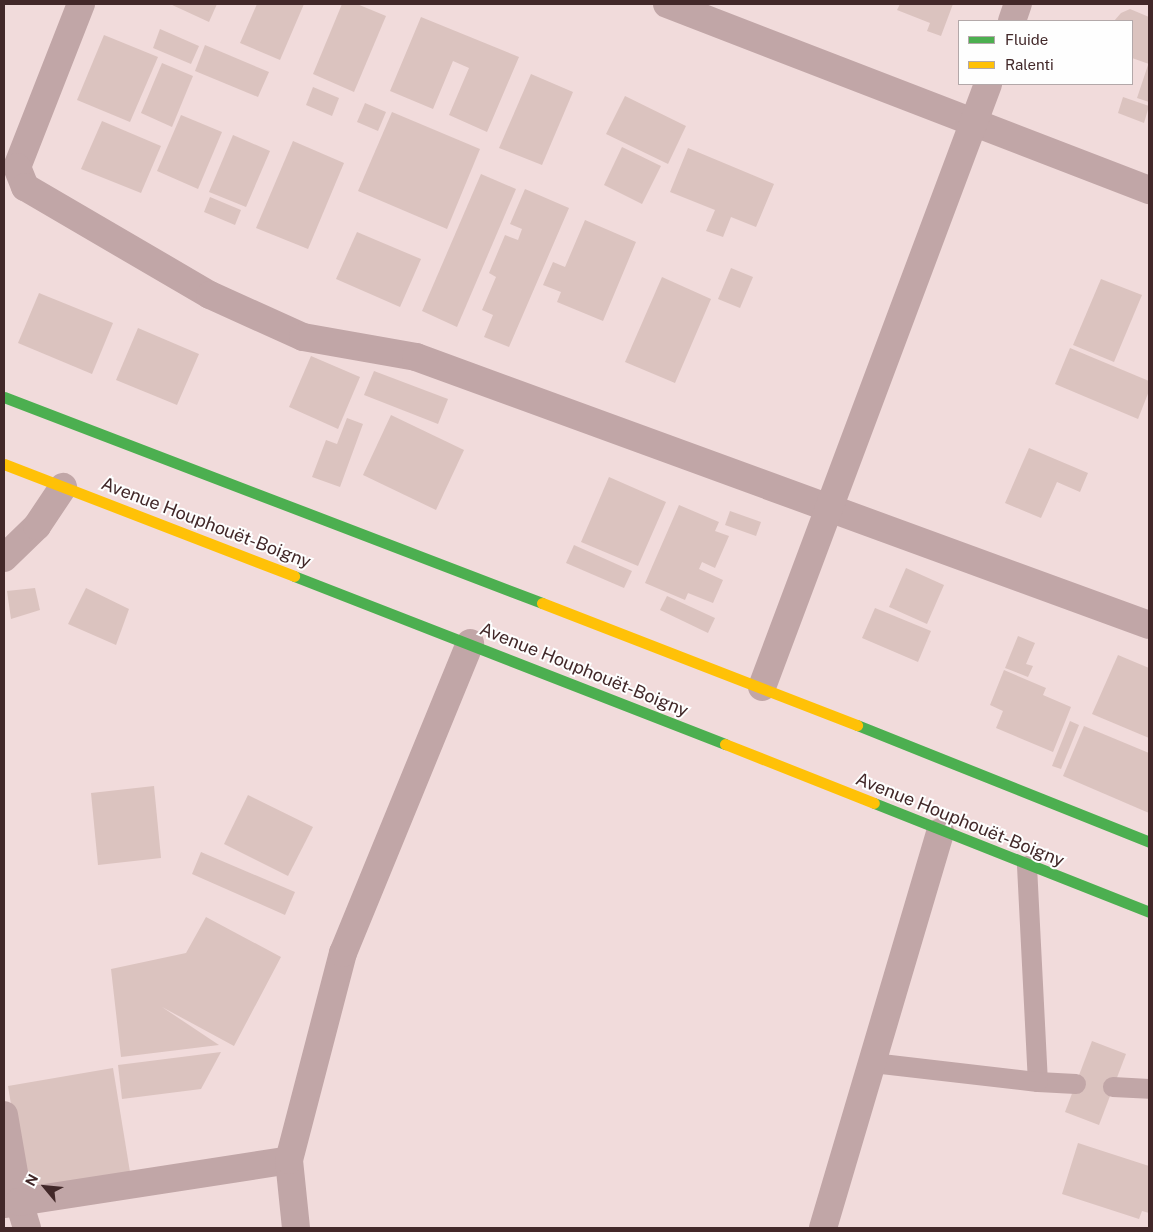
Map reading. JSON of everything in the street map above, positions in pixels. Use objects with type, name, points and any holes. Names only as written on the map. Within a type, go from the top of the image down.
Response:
[{"type":"highway","points":[[4,397],[762,687],[1149,842]]},
{"type":"highway","name":"Avenue Houphouët-Boigny","points":[[4,464],[470,643],[940,832],[1149,912]]},
{"type":"street","points":[[80,4],[19,162],[18,176],[25,188],[210,295],[303,337],[416,357],[1149,625]]},
{"type":"street","points":[[667,4],[973,124],[1149,190]]},
{"type":"street","points":[[1012,20],[1018,4]]},
{"type":"street","points":[[762,687],[831,509],[988,85]]},
{"type":"street","points":[[4,558],[37,526],[63,487]]},
{"type":"street","points":[[296,1228],[289,1160],[343,954],[470,643]]},
{"type":"street","points":[[823,1228],[940,832]]},
{"type":"street","points":[[4,1115],[11,1203],[27,1228]]},
{"type":"street","points":[[11,1203],[289,1160]]},
{"type":"lane","points":[[1027,866],[1038,1082]]},
{"type":"lane","points":[[873,1063],[1038,1082],[1076,1084]]},
{"type":"lane","points":[[1114,1087],[1149,1089]]},
{"type":"building","points":[[170,4],[217,4],[209,22]]},
{"type":"building","points":[[257,4],[304,4],[280,60],[240,43]]},
{"type":"building","points":[[342,4],[357,4],[386,16],[354,92],[313,74]]},
{"type":"building","points":[[900,4],[953,4],[941,36],[927,31],[930,23],[897,10]]},
{"type":"building","points":[[1130,9],[1149,17],[1149,64],[1133,58],[1133,20],[1115,20],[1121,13]]},
{"type":"building","points":[[421,17],[519,57],[487,132],[449,115],[469,68],[453,61],[433,109],[390,91]]},
{"type":"building","points":[[160,29],[199,46],[191,64],[153,48]]},
{"type":"building","points":[[104,35],[158,57],[130,122],[77,100]]},
{"type":"building","points":[[205,45],[269,72],[258,97],[195,71]]},
{"type":"building","points":[[162,63],[193,76],[172,127],[141,113]]},
{"type":"building","points":[[1149,66],[1149,102],[1137,98]]},
{"type":"building","points":[[531,74],[573,92],[542,165],[499,148]]},
{"type":"building","points":[[313,87],[339,98],[332,116],[306,105]]},
{"type":"building","points":[[625,96],[686,126],[668,164],[606,134]]},
{"type":"building","points":[[1123,97],[1149,106],[1144,123],[1118,113]]},
{"type":"building","points":[[365,103],[386,112],[378,131],[357,122]]},
{"type":"building","points":[[392,112],[480,149],[447,229],[358,191]]},
{"type":"building","points":[[181,115],[222,132],[198,189],[157,171]]},
{"type":"building","points":[[102,121],[161,146],[141,193],[81,169]]},
{"type":"building","points":[[233,135],[270,151],[246,207],[209,192]]},
{"type":"building","points":[[293,141],[344,163],[308,249],[256,228]]},
{"type":"building","points":[[622,147],[661,166],[642,204],[604,185]]},
{"type":"building","points":[[688,148],[774,184],[756,227],[731,217],[723,237],[706,231],[715,210],[670,192]]},
{"type":"building","points":[[481,174],[516,189],[457,327],[422,311]]},
{"type":"building","points":[[525,189],[569,208],[509,347],[484,337],[493,315],[482,310],[496,277],[489,273],[505,235],[518,240],[522,229],[510,224]]},
{"type":"building","points":[[210,197],[241,210],[235,225],[204,212]]},
{"type":"building","points":[[585,220],[636,242],[603,321],[557,302],[561,292],[543,285],[553,262],[565,267]]},
{"type":"building","points":[[357,232],[421,259],[400,307],[336,279]]},
{"type":"building","points":[[731,268],[753,277],[740,308],[718,299]]},
{"type":"building","points":[[662,277],[711,299],[675,383],[625,362]]},
{"type":"building","points":[[1101,279],[1142,295],[1114,362],[1073,345]]},
{"type":"building","points":[[39,293],[113,323],[92,374],[18,343]]},
{"type":"building","points":[[138,328],[199,354],[177,405],[116,380]]},
{"type":"building","points":[[1070,348],[1149,381],[1149,391],[1138,419],[1055,384]]},
{"type":"building","points":[[311,356],[360,377],[338,429],[289,407]]},
{"type":"building","points":[[374,371],[448,399],[438,424],[364,395]]},
{"type":"building","points":[[391,415],[464,450],[436,510],[363,475]]},
{"type":"building","points":[[347,418],[363,424],[340,487],[312,477],[326,440],[337,444]]},
{"type":"building","points":[[1029,448],[1088,473],[1080,492],[1057,482],[1041,518],[1005,503]]},
{"type":"building","points":[[609,477],[666,502],[638,566],[581,542]]},
{"type":"building","points":[[679,505],[719,522],[715,531],[729,536],[715,568],[702,562],[699,569],[723,580],[713,603],[688,593],[685,600],[645,583]]},
{"type":"building","points":[[730,511],[761,522],[756,536],[725,525]]},
{"type":"building","points":[[574,545],[632,571],[624,588],[566,563]]},
{"type":"building","points":[[906,568],[944,585],[927,624],[889,607]]},
{"type":"building","points":[[35,588],[40,610],[11,619],[7,591]]},
{"type":"building","points":[[86,588],[129,609],[116,645],[68,624]]},
{"type":"building","points":[[667,596],[715,618],[708,633],[660,610]]},
{"type":"building","points":[[875,608],[931,631],[918,662],[862,638]]},
{"type":"building","points":[[1018,636],[1035,643],[1026,664],[1033,666],[1028,677],[1005,668]]},
{"type":"building","points":[[1118,655],[1149,668],[1149,738],[1092,714]]},
{"type":"building","points":[[1004,670],[1046,688],[1043,695],[1071,707],[1053,752],[996,728],[1003,711],[990,705]]},
{"type":"building","points":[[1070,721],[1079,725],[1061,769],[1052,766]]},
{"type":"building","points":[[1084,726],[1149,753],[1149,813],[1063,776]]},
{"type":"building","points":[[154,786],[161,858],[98,865],[91,793]]},
{"type":"building","points":[[248,795],[313,827],[288,876],[224,844]]},
{"type":"building","points":[[201,852],[295,892],[285,915],[192,874]]},
{"type":"building","points":[[206,917],[281,957],[234,1046],[162,1007],[219,1045],[121,1057],[111,969],[186,953]]},
{"type":"building","points":[[1092,1041],[1126,1054],[1099,1125],[1065,1112]]},
{"type":"building","points":[[221,1052],[201,1089],[122,1099],[118,1065]]},
{"type":"building","points":[[113,1068],[130,1172],[25,1190],[8,1086]]},
{"type":"building","points":[[1078,1143],[1149,1166],[1149,1213],[1142,1211],[1139,1219],[1062,1194]]},
{"type":"traffic: fast","points":[[4,397],[542,603]]},
{"type":"traffic: fast","points":[[294,576],[725,744]]},
{"type":"traffic: fast","points":[[857,725],[1149,842]]},
{"type":"traffic: fast","points":[[874,803],[1149,912]]},
{"type":"traffic: slow","points":[[4,464],[294,576]]},
{"type":"traffic: slow","points":[[542,603],[857,725]]},
{"type":"traffic: slow","points":[[725,744],[874,803]]}]
